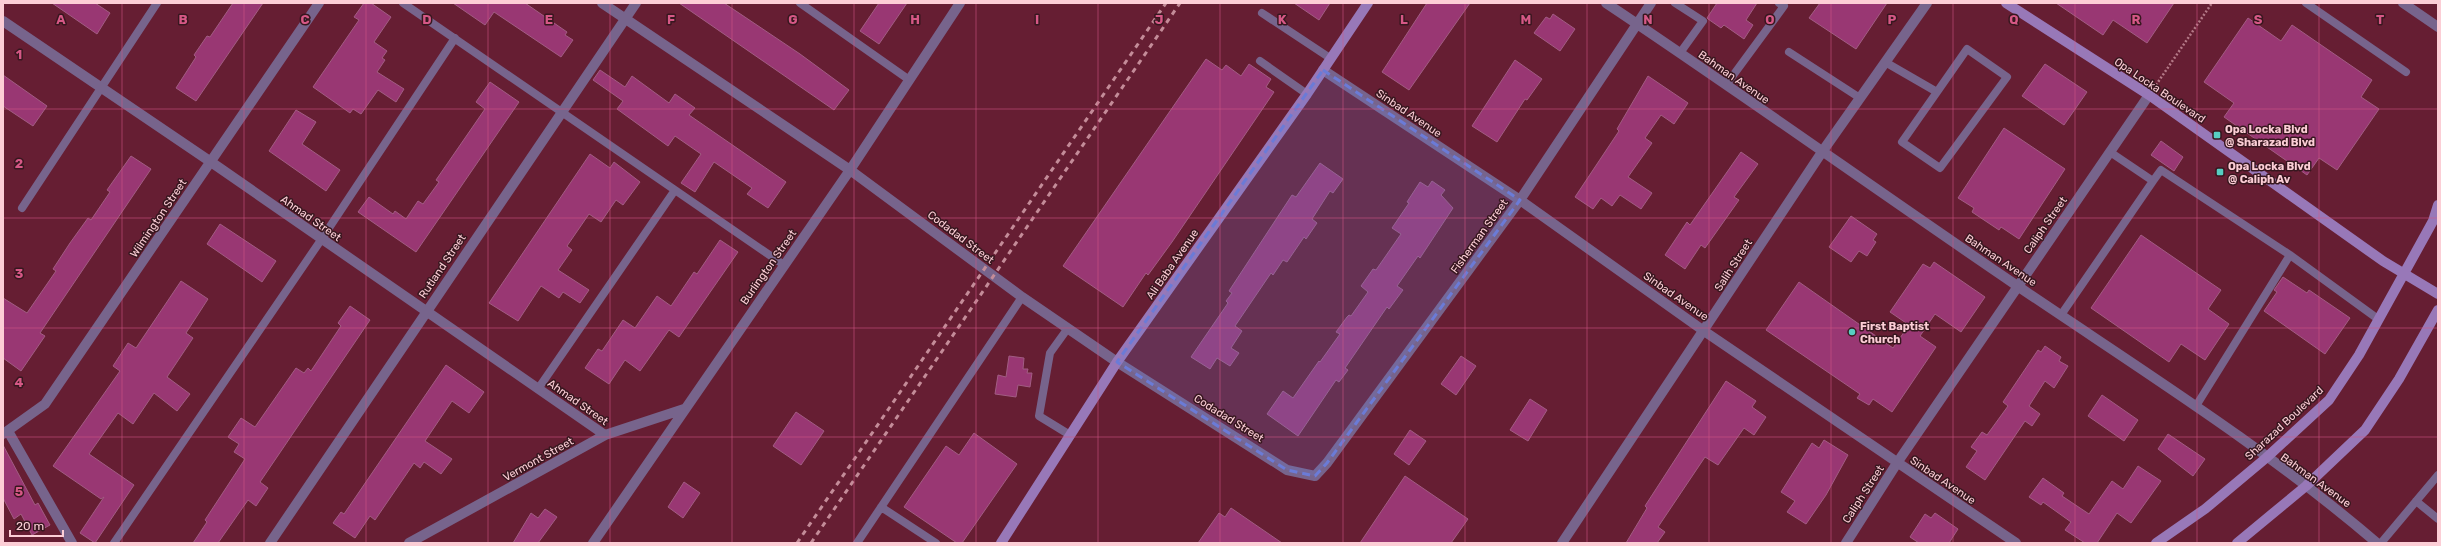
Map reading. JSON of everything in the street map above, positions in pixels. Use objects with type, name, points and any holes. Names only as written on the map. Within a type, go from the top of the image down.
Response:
[{"type":"street","name":"Wilmington Street","points":[[6,432],[46,404],[319,3]]},
{"type":"street","name":"Codadad Street","points":[[602,3],[850,170],[1022,297],[1117,362],[1287,470],[1314,476]]},
{"type":"street","name":"Rutland Street","points":[[270,543],[636,3]]},
{"type":"street","name":"Burlington Street","points":[[593,543],[850,170],[908,79],[960,3]]},
{"type":"street","name":"Ali Baba Avenue","points":[[1001,543],[1117,362],[1307,94],[1368,3]]},
{"type":"street","name":"Bahman Avenue","points":[[1606,3],[2017,286],[2196,406],[2330,503],[2377,543]]},
{"type":"street","name":"Fisherman Street","points":[[1314,476],[1327,463],[1520,200],[1636,23],[1651,3]]},
{"type":"street","name":"Salih Street","points":[[1562,543],[1822,152],[1927,3]]},
{"type":"street","name":"Opa Locka Boulevard","points":[[2006,3],[2149,95],[2403,274],[2438,294]]},
{"type":"street","points":[[2403,3],[2438,27]]},
{"type":"street","name":"Ahmad Street","points":[[3,21],[101,86],[321,240],[605,435]]},
{"type":"street","name":"Sinbad Avenue","points":[[1323,70],[1520,200],[1704,331],[2016,543]]},
{"type":"street","name":"Caliph Street","points":[[1846,543],[2017,286],[2149,95]]},
{"type":"street","name":"Sharazad Boulevard","points":[[2156,543],[2205,509],[2266,458],[2329,400],[2359,355],[2433,221],[2438,205]]},
{"type":"street","points":[[2237,543],[2306,486],[2365,430],[2399,379],[2438,310]]},
{"type":"street","name":"Vermont Street","points":[[409,543],[605,435],[684,409]]},
{"type":"street","points":[[6,432],[72,543]]},
{"type":"lane","points":[[22,208],[101,86],[158,3]]},
{"type":"lane","points":[[402,3],[784,265]]},
{"type":"lane","points":[[801,3],[908,79]]},
{"type":"lane","points":[[1675,3],[1703,21],[1680,53]]},
{"type":"lane","points":[[1726,85],[1784,6],[1779,3]]},
{"type":"lane","points":[[2306,3],[2406,72]]},
{"type":"lane","points":[[1262,12],[1330,58]]},
{"type":"lane","points":[[114,543],[321,240],[455,38]]},
{"type":"lane","points":[[1967,49],[2007,77],[1940,168],[1902,142],[1937,92],[1967,49]]},
{"type":"lane","points":[[1789,52],[1860,98]]},
{"type":"lane","points":[[1260,61],[1307,94]]},
{"type":"lane","points":[[1885,62],[1937,92]]},
{"type":"lane","points":[[2110,152],[2153,181]]},
{"type":"lane","points":[[2061,315],[2161,170],[2290,255],[2378,319]]},
{"type":"lane","points":[[538,389],[676,190]]},
{"type":"lane","points":[[2196,406],[2290,255]]},
{"type":"lane","points":[[857,543],[1022,297]]},
{"type":"lane","points":[[1068,328],[1050,353],[1038,416],[1070,435]]},
{"type":"lane","points":[[2381,543],[2438,475]]},
{"type":"lane","points":[[2416,501],[2438,519]]},
{"type":"lane","points":[[882,507],[936,543]]},
{"type":"path","points":[[2149,95],[2212,3]]},
{"type":"highlighted area","points":[[1323,70],[1520,200],[1327,463],[1315,476],[1287,470],[1117,362]]},
{"type":"building","points":[[52,3],[95,3],[110,13],[97,34]]},
{"type":"building","points":[[233,3],[263,3],[196,101],[176,88],[196,57],[194,55],[207,36],[210,37]]},
{"type":"building","points":[[364,3],[371,3],[391,17],[374,42],[387,51],[382,58],[385,60],[377,72],[404,89],[396,102],[378,90],[361,114],[353,109],[350,113],[313,87],[359,20],[354,17]]},
{"type":"building","points":[[453,3],[525,3],[567,32],[565,35],[573,40],[561,57],[494,12],[485,25]]},
{"type":"building","points":[[679,3],[724,3],[800,54],[849,90],[834,110]]},
{"type":"building","points":[[879,3],[907,3],[879,44],[860,31]]},
{"type":"building","points":[[1294,3],[1330,3],[1319,20]]},
{"type":"building","points":[[1427,3],[1470,3],[1409,90],[1382,72]]},
{"type":"building","points":[[1717,3],[1757,3],[1746,20],[1753,25],[1744,39],[1724,25],[1721,28],[1707,18]]},
{"type":"building","points":[[1820,3],[1887,3],[1856,49],[1809,18]]},
{"type":"building","points":[[2056,3],[2174,3],[2147,43],[2113,20],[2103,35]]},
{"type":"building","points":[[1553,14],[1575,29],[1560,51],[1534,33],[1546,17],[1550,19]]},
{"type":"building","points":[[2248,18],[2281,41],[2292,25],[2372,80],[2361,97],[2379,109],[2337,170],[2319,158],[2307,175],[2224,117],[2234,103],[2204,82]]},
{"type":"building","points":[[1206,59],[1222,70],[1226,65],[1241,76],[1249,64],[1271,79],[1266,87],[1274,92],[1172,242],[1148,275],[1146,273],[1123,307],[1063,266]]},
{"type":"building","points":[[1515,60],[1542,79],[1527,100],[1525,99],[1497,142],[1472,126]]},
{"type":"building","points":[[2045,64],[2087,92],[2064,125],[2022,96]]},
{"type":"building","points":[[600,70],[625,87],[632,76],[669,103],[675,94],[695,108],[689,115],[786,182],[768,208],[747,194],[752,188],[714,162],[695,192],[681,183],[701,154],[675,136],[668,146],[617,109],[623,101],[593,80]]},
{"type":"building","points":[[3,75],[47,106],[33,126],[3,106]]},
{"type":"building","points":[[1648,76],[1688,103],[1674,124],[1661,115],[1645,138],[1652,143],[1628,177],[1652,193],[1641,209],[1620,195],[1612,206],[1601,198],[1593,209],[1575,197],[1619,131],[1617,129]]},
{"type":"building","points":[[490,82],[519,102],[416,252],[358,212],[369,197],[393,214],[395,211],[406,219],[418,201],[423,204],[439,182],[436,180],[485,109],[476,102]]},
{"type":"building","points":[[296,110],[316,122],[302,144],[340,170],[326,191],[269,151]]},
{"type":"building","points":[[2004,128],[2065,169],[2019,239],[2001,227],[1999,230],[1972,212],[1974,208],[1958,198]]},
{"type":"building","points":[[2161,141],[2183,157],[2174,171],[2151,155]]},
{"type":"building","points":[[1741,152],[1758,164],[1734,197],[1739,200],[1705,248],[1701,245],[1685,269],[1665,255],[1687,222],[1690,225]]},
{"type":"building","points":[[590,154],[610,168],[614,162],[640,182],[623,205],[616,200],[601,222],[589,214],[567,246],[572,250],[558,270],[589,290],[580,303],[563,292],[559,298],[541,286],[518,321],[489,303]]},
{"type":"building","points":[[131,156],[151,169],[40,333],[45,336],[21,371],[3,358],[3,298],[27,313],[56,271],[53,269],[70,243],[88,218],[91,220],[110,192],[107,190]]},
{"type":"building","points":[[1320,163],[1343,179],[1333,193],[1330,191],[1312,219],[1317,223],[1306,239],[1304,237],[1287,262],[1283,260],[1273,275],[1271,273],[1235,326],[1242,331],[1231,348],[1239,353],[1230,366],[1217,358],[1210,369],[1191,357],[1228,303],[1226,301],[1232,293],[1229,291],[1292,195],[1296,197]]},
{"type":"building","points":[[1432,181],[1445,190],[1441,195],[1453,208],[1420,258],[1418,256],[1397,286],[1403,290],[1389,309],[1387,307],[1345,368],[1348,370],[1339,382],[1336,380],[1298,436],[1267,414],[1283,391],[1293,398],[1340,334],[1336,332],[1347,317],[1349,315],[1351,316],[1368,292],[1361,286],[1373,269],[1376,270],[1401,234],[1392,228],[1409,203],[1407,202],[1420,182],[1428,187]]},
{"type":"building","points":[[1851,216],[1877,234],[1873,240],[1876,242],[1867,256],[1859,251],[1851,262],[1829,247]]},
{"type":"building","points":[[220,224],[276,261],[262,282],[207,244]]},
{"type":"building","points":[[2141,235],[2221,290],[2208,309],[2229,324],[2205,360],[2181,344],[2169,362],[2091,308]]},
{"type":"building","points":[[720,240],[738,252],[679,337],[669,330],[640,371],[625,360],[609,384],[585,368],[598,349],[602,351],[623,320],[635,328],[657,296],[671,306],[694,272],[697,274]]},
{"type":"building","points":[[1934,262],[1985,297],[1961,332],[1935,314],[1920,336],[1936,347],[1892,412],[1873,399],[1869,405],[1857,398],[1860,394],[1766,330],[1799,282],[1893,348],[1909,325],[1890,312],[1923,264],[1930,268]]},
{"type":"building","points":[[2283,277],[2307,293],[2309,290],[2350,318],[2325,354],[2264,311],[2277,292],[2274,290]]},
{"type":"building","points":[[181,281],[208,299],[186,333],[193,338],[167,377],[190,394],[177,411],[154,393],[133,424],[118,413],[89,454],[134,485],[95,543],[80,533],[104,497],[101,499],[53,466],[120,371],[113,366],[128,343],[136,348]]},
{"type":"building","points":[[350,306],[370,320],[260,482],[268,488],[256,506],[248,500],[218,543],[193,543],[207,522],[205,520],[245,459],[234,452],[239,444],[228,437],[241,418],[255,427],[296,368],[304,373],[308,368],[311,371],[341,326],[338,323]]},
{"type":"building","points":[[2045,346],[2061,357],[2059,361],[2068,366],[2054,388],[2045,381],[2029,406],[2040,414],[2032,426],[2025,421],[1985,480],[1966,467],[1977,451],[1971,447],[1982,432],[1987,435],[2008,406],[2003,402],[2038,350],[2041,352]]},
{"type":"building","points":[[1009,356],[1024,358],[1023,369],[1028,369],[1027,373],[1032,373],[1030,387],[1018,385],[1016,397],[995,394],[998,375],[1006,377]]},
{"type":"building","points":[[1461,356],[1476,366],[1456,395],[1441,384]]},
{"type":"building","points":[[446,365],[484,392],[469,413],[452,401],[425,441],[452,459],[441,474],[424,462],[420,468],[414,463],[375,520],[370,516],[355,538],[333,523],[341,512],[344,514]]},
{"type":"building","points":[[1726,381],[1756,401],[1752,407],[1766,417],[1754,435],[1744,428],[1718,465],[1705,457],[1658,527],[1665,532],[1657,543],[1626,543],[1647,508],[1645,506]]},
{"type":"building","points":[[2102,395],[2138,420],[2124,441],[2088,416]]},
{"type":"building","points":[[1530,399],[1547,410],[1528,441],[1510,430]]},
{"type":"building","points":[[796,412],[824,431],[801,465],[773,446]]},
{"type":"building","points":[[1410,430],[1426,441],[1409,465],[1394,454]]},
{"type":"building","points":[[974,433],[1017,464],[962,543],[957,543],[904,507],[946,446],[959,455]]},
{"type":"building","points":[[2168,434],[2205,459],[2193,476],[2158,449]]},
{"type":"building","points":[[1824,440],[1848,455],[1826,495],[1806,524],[1787,512],[1795,501],[1781,492],[1812,443],[1819,448]]},
{"type":"building","points":[[3,445],[35,505],[38,503],[50,525],[32,535],[21,514],[14,519],[3,498]]},
{"type":"building","points":[[2138,466],[2161,481],[2131,523],[2117,513],[2097,543],[2085,543],[2065,530],[2071,522],[2043,502],[2041,505],[2029,497],[2043,478],[2064,493],[2062,496],[2089,514],[2112,481],[2123,489]]},
{"type":"building","points":[[1405,476],[1468,519],[1451,543],[1360,543]]},
{"type":"building","points":[[684,482],[700,493],[683,518],[668,507]]},
{"type":"building","points":[[1231,508],[1282,543],[1198,543],[1219,513],[1225,517]]},
{"type":"building","points":[[545,509],[557,517],[538,543],[513,543],[531,513],[538,518]]},
{"type":"building","points":[[1935,513],[1958,529],[1949,543],[1919,543],[1910,537],[1925,514],[1931,518]]},
{"type":"railway","points":[[797,543],[1166,3]]},
{"type":"railway","points":[[811,543],[1180,3]]},
{"type":"place","name":"Opa Locka Blvd @ Sharazad Blvd","points":[[2217,135]]},
{"type":"place","name":"Opa Locka Blvd @ Caliph Av","points":[[2220,172]]},
{"type":"place","name":"First Baptist Church","points":[[1852,332]]}]
